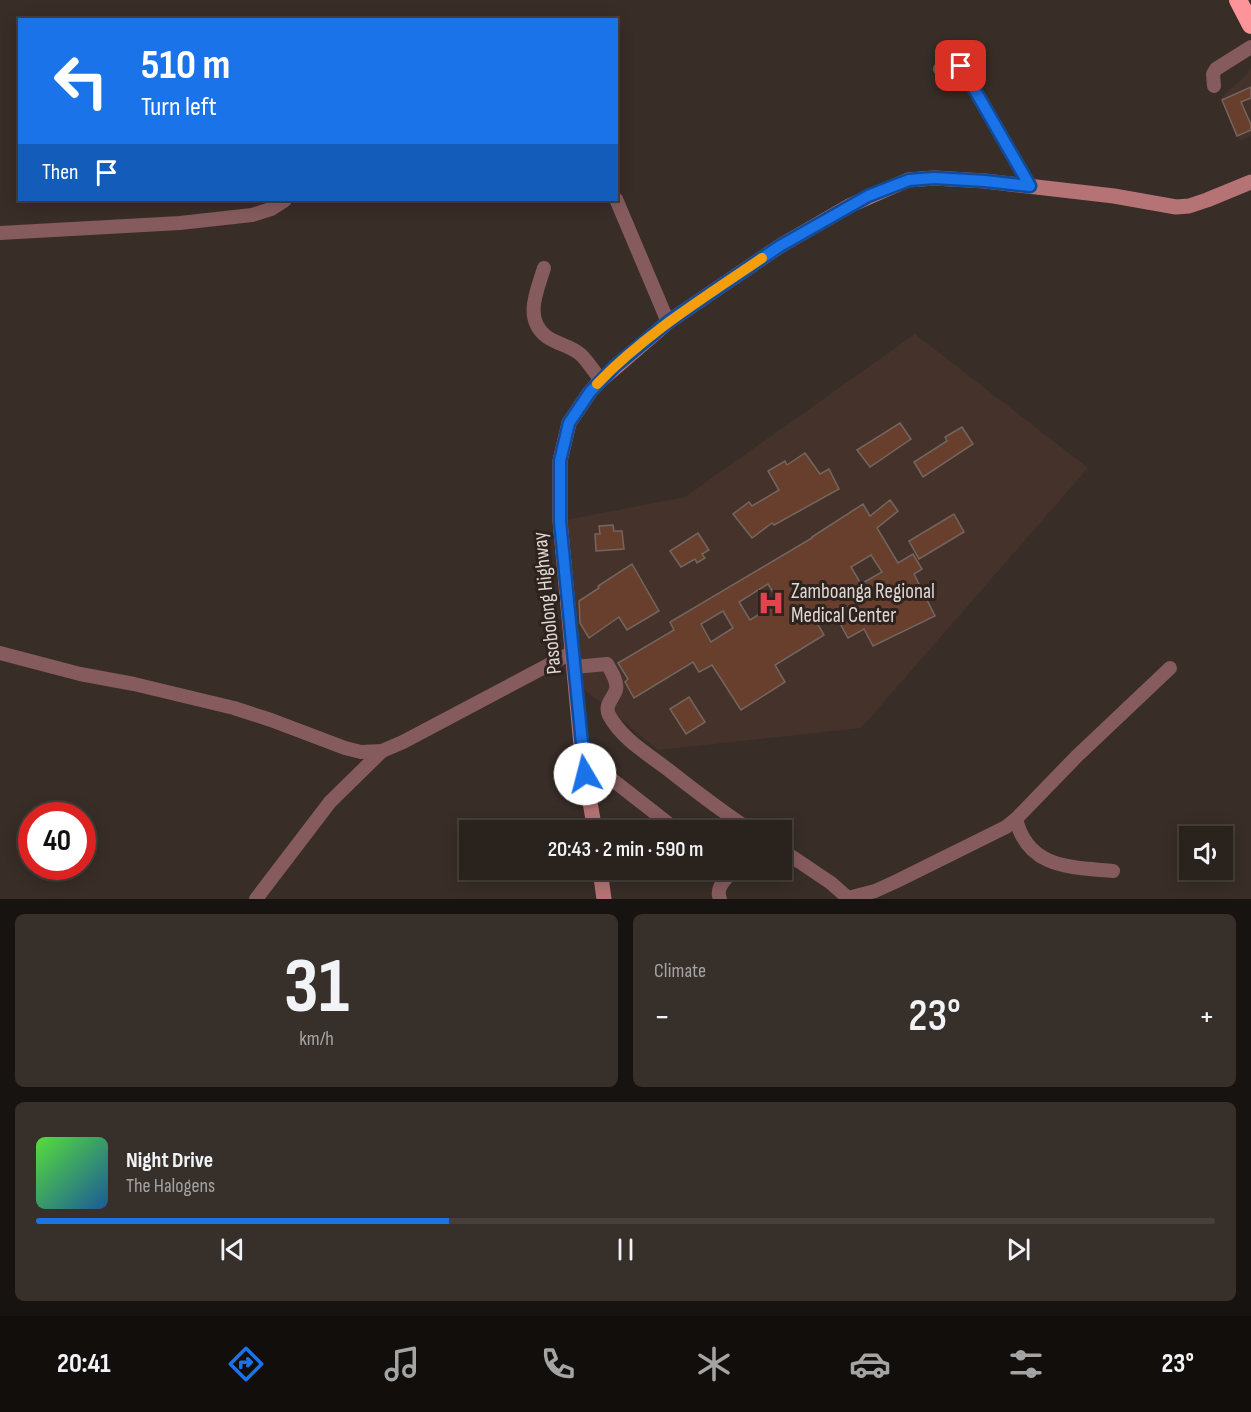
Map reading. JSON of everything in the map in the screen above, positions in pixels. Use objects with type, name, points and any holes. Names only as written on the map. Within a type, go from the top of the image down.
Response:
[{"type":"highway","points":[[1238,0],[1251,25]]},
{"type":"street","points":[[1214,86],[1213,74],[1216,69],[1251,47]]},
{"type":"street","points":[[940,69],[952,64],[961,66],[1030,186]]},
{"type":"street","name":"Pasobolong Highway","points":[[593,820],[582,756],[560,521],[560,461],[569,423],[601,380],[668,322],[780,246],[851,205],[909,180],[934,178],[976,180],[1114,196],[1176,207],[1189,206],[1207,200],[1251,182]]},
{"type":"street","points":[[0,233],[180,223],[252,215],[271,209],[283,201]]},
{"type":"street","points":[[617,201],[668,322]]},
{"type":"street","points":[[544,268],[533,303],[533,314],[537,326],[547,337],[579,354],[601,380]]},
{"type":"street","points":[[0,653],[80,674],[134,684],[234,708],[345,748],[361,752],[382,751]]},
{"type":"street","points":[[256,899],[330,802],[382,751],[573,659],[607,664],[616,681],[616,689],[608,703],[607,712],[614,723],[630,741],[736,820]]},
{"type":"street","points":[[792,857],[831,883],[848,898],[875,891],[977,842],[1016,819],[1076,757],[1170,668]]},
{"type":"street","points":[[582,756],[664,820]]},
{"type":"street","points":[[1016,819],[1019,832],[1026,842],[1047,860],[1060,866],[1113,871]]},
{"type":"street","points":[[601,880],[604,899]]},
{"type":"street","points":[[720,899],[720,886],[725,880]]},
{"type":"shaded area","points":[[1251,67],[1251,136],[1240,141],[1221,98],[1247,74]]},
{"type":"shaded area","name":"Zamboanga Regional Medical Center","points":[[915,334],[1088,468],[861,728],[658,750],[580,686],[566,520],[685,497]]},
{"type":"building","points":[[1251,87],[1251,98],[1241,102],[1251,130],[1237,136],[1222,100]]},
{"type":"building","points":[[900,423],[911,439],[870,467],[857,450]]},
{"type":"building","points":[[962,427],[973,444],[923,477],[914,462],[947,441],[945,437]]},
{"type":"building","points":[[805,453],[820,474],[829,469],[839,489],[774,525],[772,523],[752,538],[733,514],[749,502],[752,506],[779,490],[768,471],[785,461],[787,465]]},
{"type":"building","points":[[890,500],[898,511],[877,528],[898,563],[913,554],[922,569],[914,574],[935,616],[873,646],[864,629],[848,638],[834,613],[817,623],[824,635],[775,665],[785,682],[741,710],[712,665],[699,672],[693,662],[634,698],[625,682],[628,679],[618,663],[674,630],[670,622],[812,538],[863,504],[870,516]],"holes":[[[871,555],[882,572],[861,584],[851,567]],[[768,584],[779,602],[750,620],[739,602]],[[723,611],[733,628],[711,642],[701,624]]]},
{"type":"building","points":[[954,514],[964,532],[919,559],[909,541]]},
{"type":"building","points":[[613,525],[614,531],[622,531],[624,549],[596,551],[595,534],[600,534],[599,526]]},
{"type":"building","points":[[698,533],[709,550],[702,554],[705,558],[697,563],[695,559],[681,567],[670,551]]},
{"type":"building","points":[[632,564],[659,611],[627,630],[619,617],[589,638],[580,623],[579,601]]},
{"type":"building","points":[[689,697],[705,722],[686,734],[670,709]]},
{"type":"slow traffic","points":[[597,384],[668,322],[762,258]]},
{"type":"place","name":"Zamboanga Regional Medical Center","points":[[771,603]]},
{"type":"route","points":[[585,774],[560,521],[560,461],[569,423],[601,380],[668,322],[780,246],[851,205],[909,180],[957,178],[1030,186],[961,66]]}]
